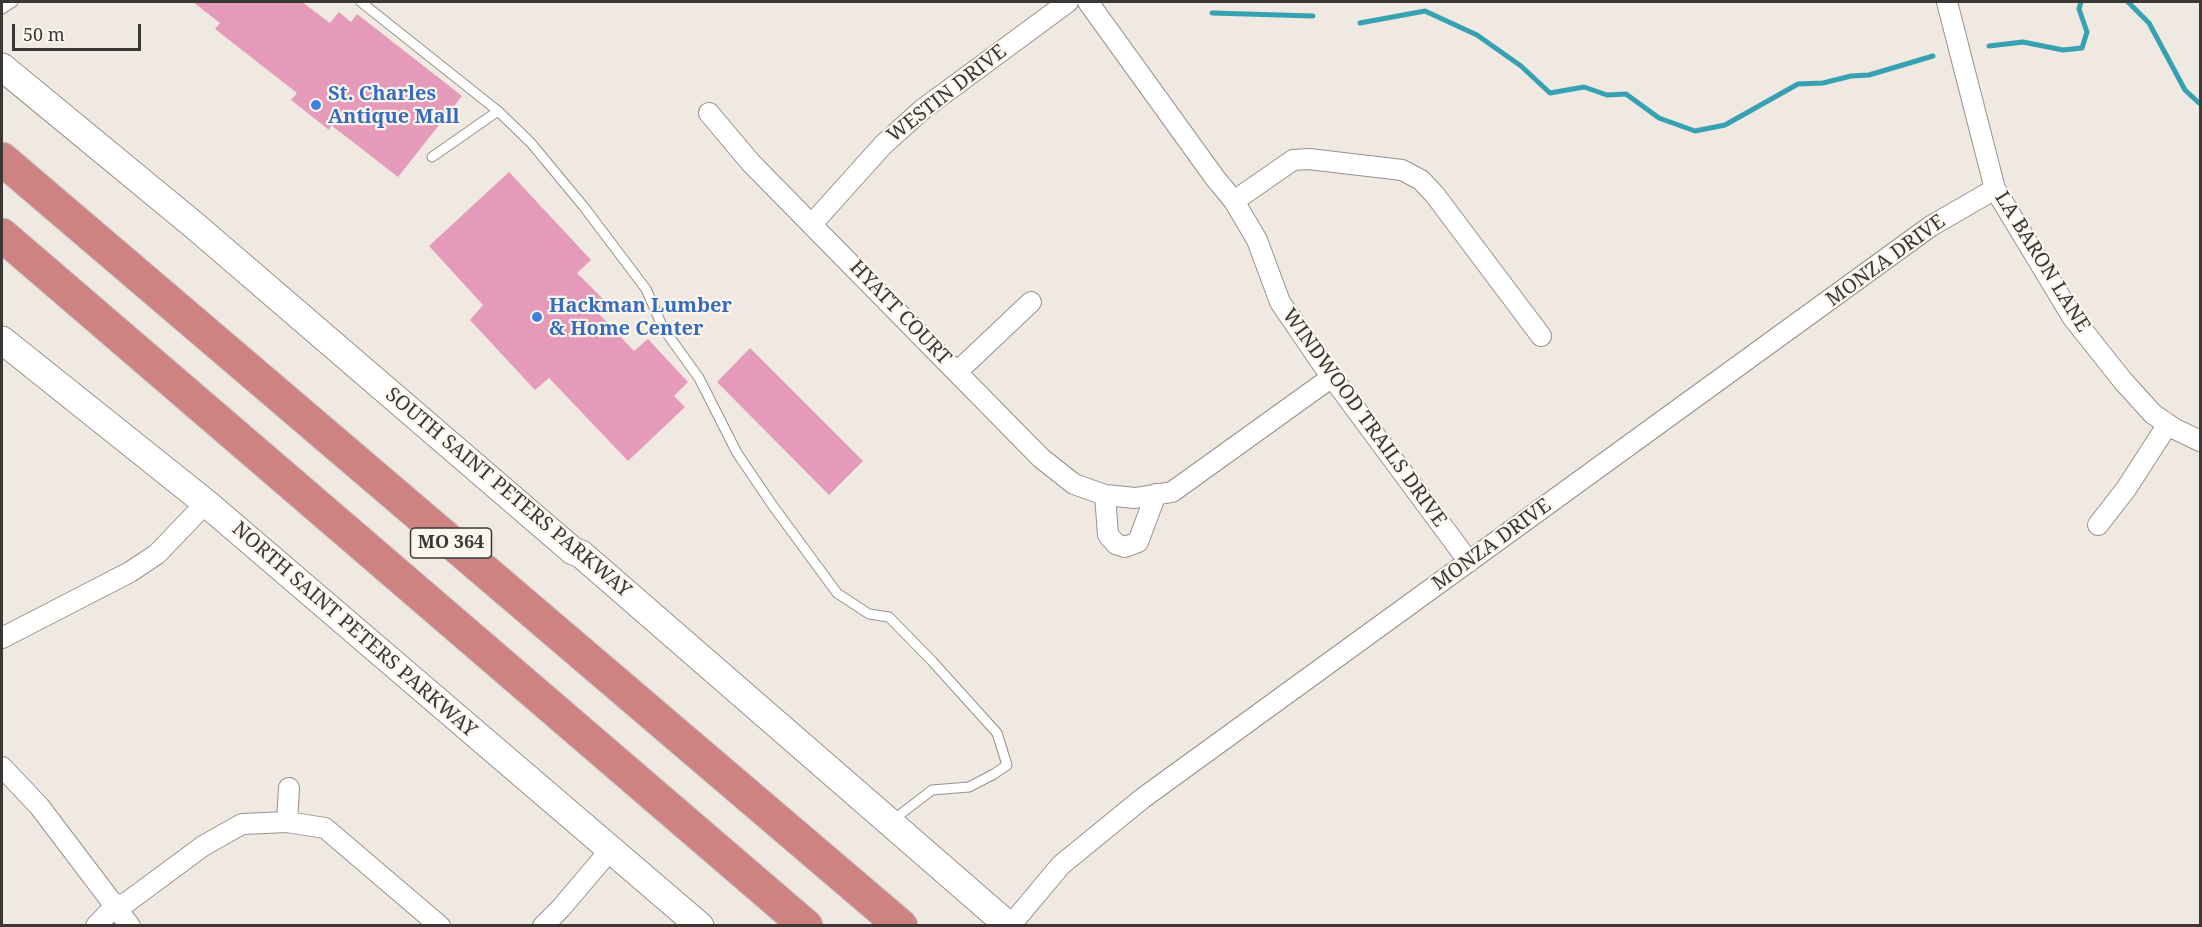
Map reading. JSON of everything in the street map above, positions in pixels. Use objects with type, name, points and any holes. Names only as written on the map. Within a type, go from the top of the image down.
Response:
[{"type":"highway","name":"MO 364","points":[[2,159],[901,926]]},
{"type":"highway","name":"MO 364","points":[[2,235],[806,926]]},
{"type":"main road","name":"SOUTH SAINT PETERS PARKWAY","points":[[2,67],[195,226],[573,551],[590,562],[1010,926]]},
{"type":"main road","name":"NORTH SAINT PETERS PARKWAY","points":[[2,340],[206,503],[700,926]]},
{"type":"street","name":"WESTIN DRIVE","points":[[812,224],[883,145],[923,110],[1068,2]]},
{"type":"street","name":"WINDWOOD TRAILS DRIVE","points":[[1088,2],[1234,201],[1257,240],[1280,302],[1332,377],[1469,562]]},
{"type":"street","name":"LA BARON LANE","points":[[1947,2],[1995,189],[2073,318],[2123,381],[2153,414],[2200,441]]},
{"type":"street","name":"HYATT COURT","points":[[709,113],[751,163],[1041,458],[1074,484],[1105,495],[1135,498],[1172,492],[1332,377]]},
{"type":"street","points":[[1234,201],[1293,160],[1309,159],[1402,170],[1421,180],[1435,195],[1541,336]]},
{"type":"street","name":"MONZA DRIVE","points":[[1010,926],[1061,865],[1143,798],[1931,226],[1995,189]]},
{"type":"street","points":[[957,372],[1031,302]]},
{"type":"street","points":[[2098,525],[2126,489],[2168,424]]},
{"type":"street","points":[[1105,495],[1108,535],[1116,544],[1125,547],[1138,542],[1156,494]]},
{"type":"street","points":[[2,638],[130,572],[157,554],[206,503]]},
{"type":"street","points":[[2,767],[39,806],[130,926]]},
{"type":"street","points":[[286,822],[289,788]]},
{"type":"street","points":[[96,926],[115,906],[126,903],[203,846],[243,825],[286,822],[325,828],[440,926]]},
{"type":"street","points":[[543,926],[561,909],[611,849]]},
{"type":"lane","points":[[2,9],[13,2]]},
{"type":"lane","points":[[361,2],[498,111],[531,143],[646,290],[663,328],[699,378],[737,453],[837,593],[869,614],[889,617],[997,733],[1007,765],[969,787],[932,790],[890,822]]},
{"type":"lane","points":[[432,157],[498,111]]},
{"type":"building","points":[[193,2],[302,2],[330,23],[339,12],[351,22],[357,14],[462,96],[398,177],[331,125],[329,130],[291,100],[297,93],[215,29],[220,23]]},
{"type":"building","name":"Hackman Lumber & Home Center","points":[[509,172],[591,260],[577,273],[609,305],[599,314],[634,351],[648,339],[688,382],[674,396],[685,407],[628,461],[549,378],[535,390],[470,320],[483,305],[429,246]]},
{"type":"building","points":[[750,348],[863,461],[829,495],[717,382]]},
{"type":"waterway","points":[[1989,46],[2023,42],[2063,50],[2082,48],[2087,32],[2079,9],[2081,2]]},
{"type":"waterway","points":[[2128,2],[2149,23],[2185,90],[2200,102]]},
{"type":"waterway","points":[[1360,23],[1425,11],[1477,35],[1521,66],[1550,93],[1584,87],[1607,95],[1626,94],[1659,118],[1695,131],[1725,125],[1798,84],[1823,83],[1851,76],[1869,75],[1933,56]]},
{"type":"waterway","points":[[1212,13],[1313,16]]},
{"type":"place","name":"St. Charles Antique Mall","points":[[316,105]]},
{"type":"place","name":"Hackman Lumber & Home Center","points":[[537,317]]}]
